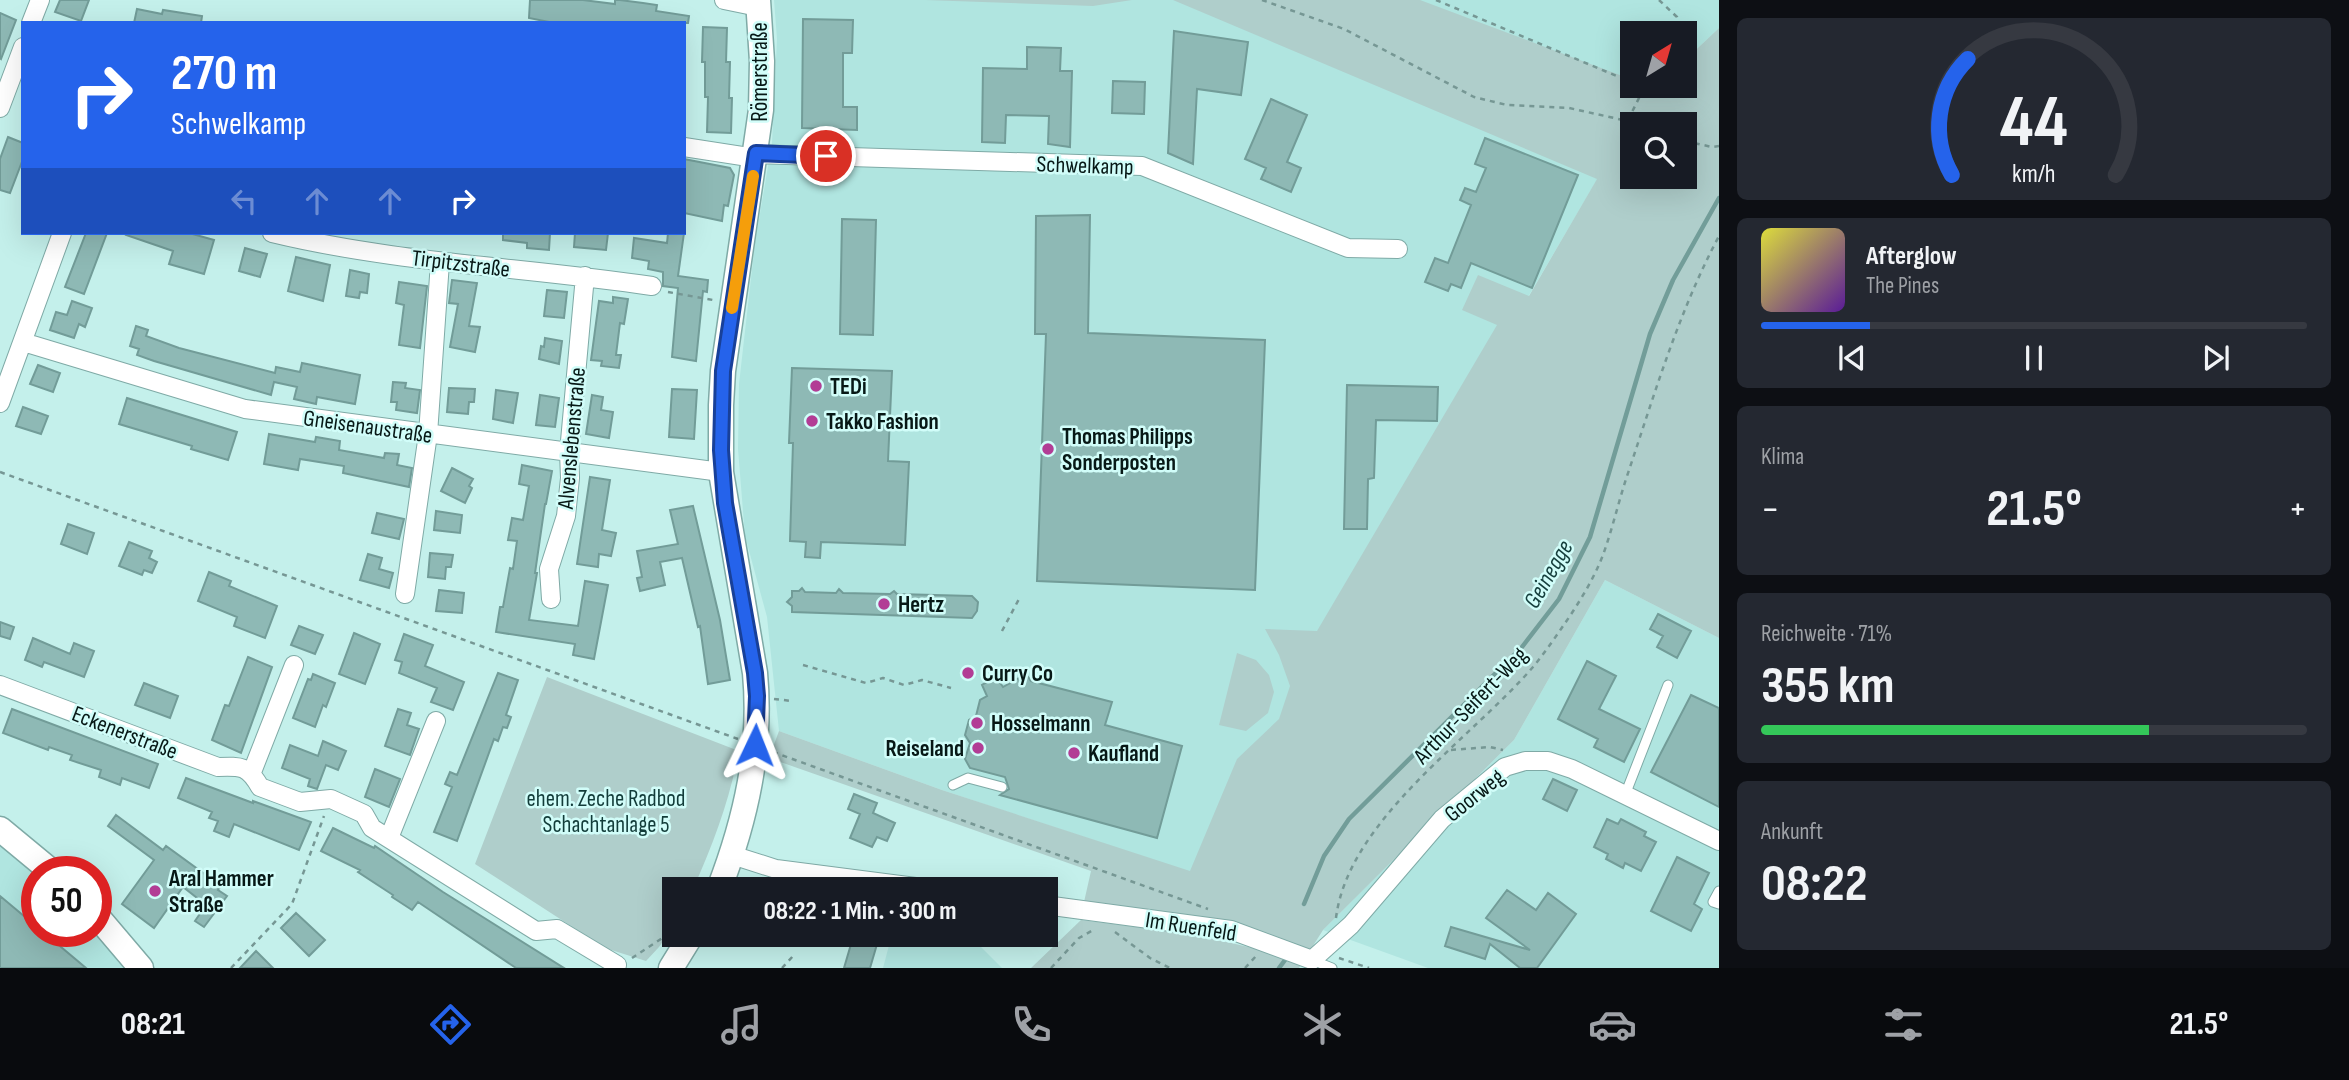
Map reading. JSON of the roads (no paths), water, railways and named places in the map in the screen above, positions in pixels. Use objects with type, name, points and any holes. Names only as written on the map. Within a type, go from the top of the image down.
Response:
[{"type":"main road","name":"Römerstraße","points":[[724,877],[748,802],[755,745],[757,696],[721,472],[723,371],[756,156],[762,84],[758,3]]},
{"type":"main road","points":[[0,829],[33,856]]},
{"type":"main road","points":[[112,934],[141,968]]},
{"type":"main road","points":[[671,968],[684,947]]},
{"type":"street","points":[[33,21],[40,0]]},
{"type":"street","points":[[724,0],[758,3]]},
{"type":"street","points":[[0,107],[4,81],[21,51]]},
{"type":"street","name":"Schwelkamp","points":[[686,147],[756,156],[1142,166],[1348,248],[1398,249]]},
{"type":"street","points":[[0,402],[5,374],[23,342],[61,235]]},
{"type":"street","name":"Tirpitzstraße","points":[[280,235],[440,262],[585,276],[652,286]]},
{"type":"street","points":[[405,594],[428,434],[440,262]]},
{"type":"street","name":"Alvenslebenstraße","points":[[551,598],[549,569],[566,516],[585,276]]},
{"type":"street","name":"Gneisenaustraße","points":[[23,342],[245,409],[721,472]]},
{"type":"street","points":[[293,665],[252,772],[260,787],[300,802],[331,799],[364,814],[372,828],[536,930],[557,929],[617,965]]},
{"type":"street","name":"Eckenerstraße","points":[[0,685],[218,767],[238,766],[252,772]]},
{"type":"street","points":[[389,838],[436,721]]},
{"type":"street","name":"Goorweg","points":[[1316,956],[1351,925],[1442,819],[1505,767],[1525,761],[1548,761],[1572,769],[1719,841]]},
{"type":"street","points":[[732,855],[776,869],[838,877]]},
{"type":"street","name":"Im Ruenfeld","points":[[1058,907],[1201,924],[1231,930],[1316,956]]},
{"type":"lane","points":[[1625,794],[1668,685]]},
{"type":"lane","points":[[953,785],[968,778],[1002,787]]},
{"type":"lane","points":[[1719,891],[1713,902],[1719,904]]},
{"type":"lane","name":"Im Ruenfeld","points":[[1316,956],[1332,968]]},
{"type":"waterway","name":"Geinegge","points":[[1304,904],[1324,856],[1349,819],[1522,647],[1559,599],[1590,537],[1650,334],[1673,280],[1719,198]]},
{"type":"waterway","name":"Geinegge","points":[[1279,968],[1288,956]]},
{"type":"place","name":"TEDi","points":[[816,386]]},
{"type":"place","name":"Takko Fashion","points":[[812,421]]},
{"type":"place","name":"Thomas Philipps Sonderposten","points":[[1048,449]]},
{"type":"place","name":"Hertz","points":[[884,604]]},
{"type":"place","name":"Curry Co","points":[[968,673]]},
{"type":"place","name":"Hosselmann","points":[[977,723]]},
{"type":"place","name":"Reiseland","points":[[978,748]]},
{"type":"place","name":"Kaufland","points":[[1074,753]]},
{"type":"place","name":"Aral Hammer Straße","points":[[155,891]]},
{"type":"park label","name":"ehem. Zeche Radbod Schachtanlage 5","points":[[606,811]]}]
